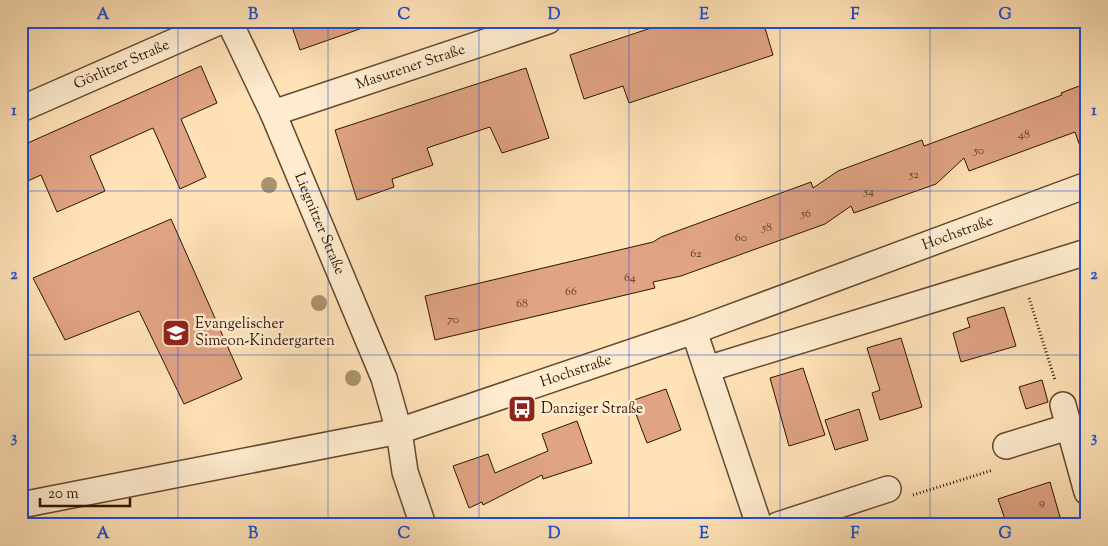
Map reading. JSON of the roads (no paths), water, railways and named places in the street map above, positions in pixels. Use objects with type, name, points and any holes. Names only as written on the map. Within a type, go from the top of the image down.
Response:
[{"type":"street","name":"Görlitzer Straße","points":[[21,109],[222,21]]},
{"type":"street","name":"Liegnitzer Straße","points":[[229,21],[273,113],[384,378],[399,431],[405,472],[423,525]]},
{"type":"street","name":"Masurener Straße","points":[[273,113],[548,21]]},
{"type":"street","name":"Hochstraße","points":[[21,505],[399,431],[694,331],[1087,185]]},
{"type":"street","points":[[707,369],[1087,252]]},
{"type":"street","points":[[694,331],[759,525]]},
{"type":"street","points":[[1002,457],[1066,416],[1087,492]]},
{"type":"street","points":[[778,525],[896,493]]},
{"type":"place","name":"Evangelischer Simeon-Kindergarten","points":[[176,333]]},
{"type":"place","name":"Danziger Straße","points":[[522,409]]}]
